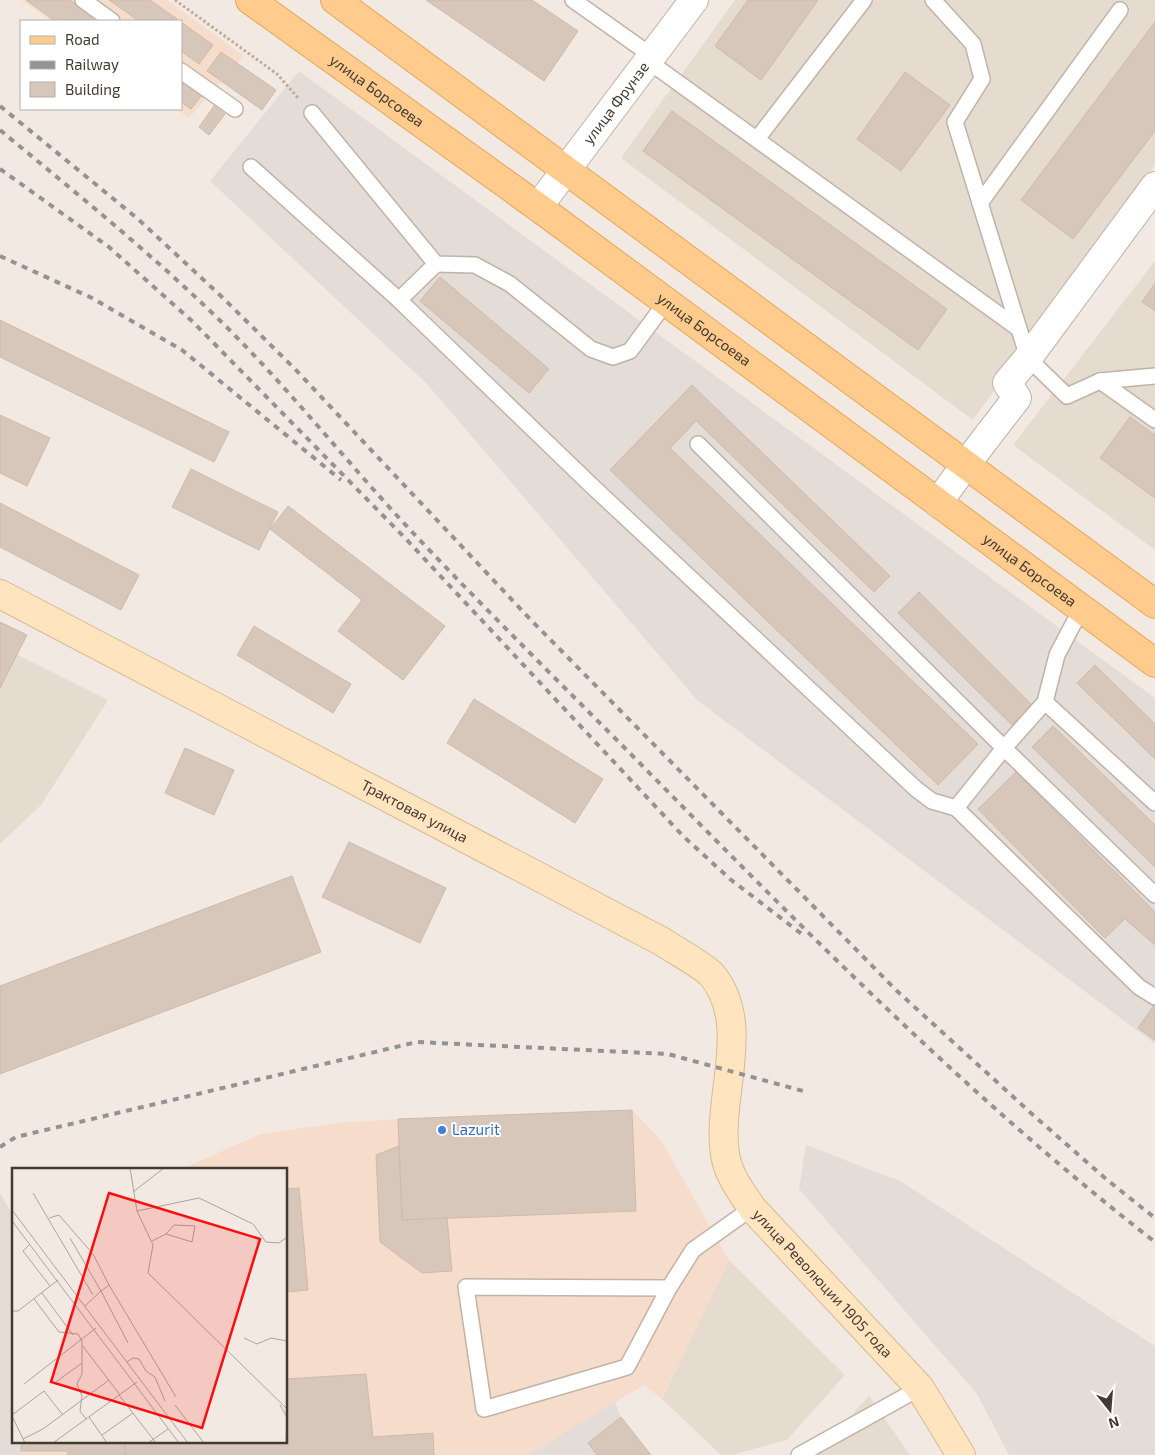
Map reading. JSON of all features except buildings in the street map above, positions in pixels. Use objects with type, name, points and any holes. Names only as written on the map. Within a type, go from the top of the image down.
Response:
[{"type":"main road","name":"улица Борсоева","points":[[250,0],[538,207],[1155,663]]},
{"type":"main road","points":[[336,0],[1155,604]]},
{"type":"main road","name":"Трактовая улица","points":[[0,594],[661,942],[711,974],[726,999],[733,1042],[727,1098]]},
{"type":"main road","name":"улица Революции 1905 года","points":[[727,1098],[723,1129],[725,1156],[733,1180],[752,1208],[920,1388],[960,1455]]},
{"type":"street","name":"улица Фрунзе","points":[[538,207],[694,0]]},
{"type":"street","points":[[938,502],[964,465],[1017,398],[1007,383],[1028,358],[1155,186]]},
{"type":"lane","points":[[83,0],[111,20]]},
{"type":"lane","points":[[573,0],[757,139],[1019,329]]},
{"type":"lane","points":[[757,139],[864,0]]},
{"type":"lane","points":[[933,0],[973,44],[982,79],[955,122],[1028,358],[1067,396],[1100,381],[1155,376]]},
{"type":"lane","points":[[980,202],[1120,10]]},
{"type":"lane","points":[[182,72],[235,109]]},
{"type":"lane","points":[[312,113],[436,264]]},
{"type":"lane","points":[[251,166],[399,300],[592,486],[916,789],[932,801],[956,808],[1139,987],[1155,997]]},
{"type":"lane","points":[[399,300],[436,264],[475,265],[510,284],[590,349],[613,356],[630,351],[666,302]]},
{"type":"lane","points":[[1100,381],[1155,420]]},
{"type":"lane","points":[[698,444],[1155,895]]},
{"type":"lane","points":[[956,808],[1004,748],[1045,702],[1057,655],[1081,608]]},
{"type":"lane","points":[[1045,702],[1155,803]]},
{"type":"lane","points":[[669,1288],[466,1287],[484,1409],[627,1367],[669,1288],[693,1250],[752,1208]]},
{"type":"lane","points":[[799,1455],[920,1388]]},
{"type":"path","points":[[175,0],[277,74],[312,113]]},
{"type":"shaded area","points":[[21,0],[167,0],[244,56],[189,118],[177,110],[182,110],[182,20],[50,20]]},
{"type":"shaded area","points":[[735,0],[1155,0],[1155,165],[973,420],[621,158]]},
{"type":"shaded area","points":[[299,71],[1155,698],[1155,1044],[698,701],[427,384],[210,181]]},
{"type":"shaded area","points":[[1155,261],[1155,550],[1013,445]]},
{"type":"shaded area","points":[[0,646],[108,700],[41,805],[0,844]]},
{"type":"shaded area","points":[[632,1110],[661,1140],[729,1260],[662,1399],[644,1385],[528,1455],[22,1455],[21,1442],[288,1442],[288,1168],[183,1168],[261,1134],[337,1123]]},
{"type":"shaded area","points":[[806,1145],[900,1181],[1155,1346],[1155,1455],[1009,1455],[977,1394],[799,1189]]},
{"type":"shaded area","points":[[0,1193],[12,1214],[12,1442],[21,1442],[22,1455],[0,1455]]},
{"type":"shaded area","points":[[729,1260],[845,1375],[787,1440],[732,1455],[721,1455],[662,1399]]},
{"type":"shaded area","points":[[869,1396],[910,1455],[815,1455]]},
{"type":"shaded area","points":[[615,1402],[621,1417],[651,1455],[528,1455]]},
{"type":"railway","points":[[0,106],[138,219],[222,297],[295,369],[529,618],[897,991],[1032,1114],[1106,1179],[1155,1218]]},
{"type":"railway","points":[[0,130],[132,240],[208,309],[262,363],[389,507],[448,569],[853,976],[1030,1140],[1155,1242]]},
{"type":"railway","points":[[0,169],[109,247],[193,322],[406,539],[683,836],[730,879],[803,935]]},
{"type":"railway","points":[[0,256],[92,298],[182,350],[341,480]]},
{"type":"railway","points":[[0,1147],[16,1137],[417,1042],[668,1054],[803,1091]]},
{"type":"place","name":"Lazurit","points":[[442,1130]]}]
